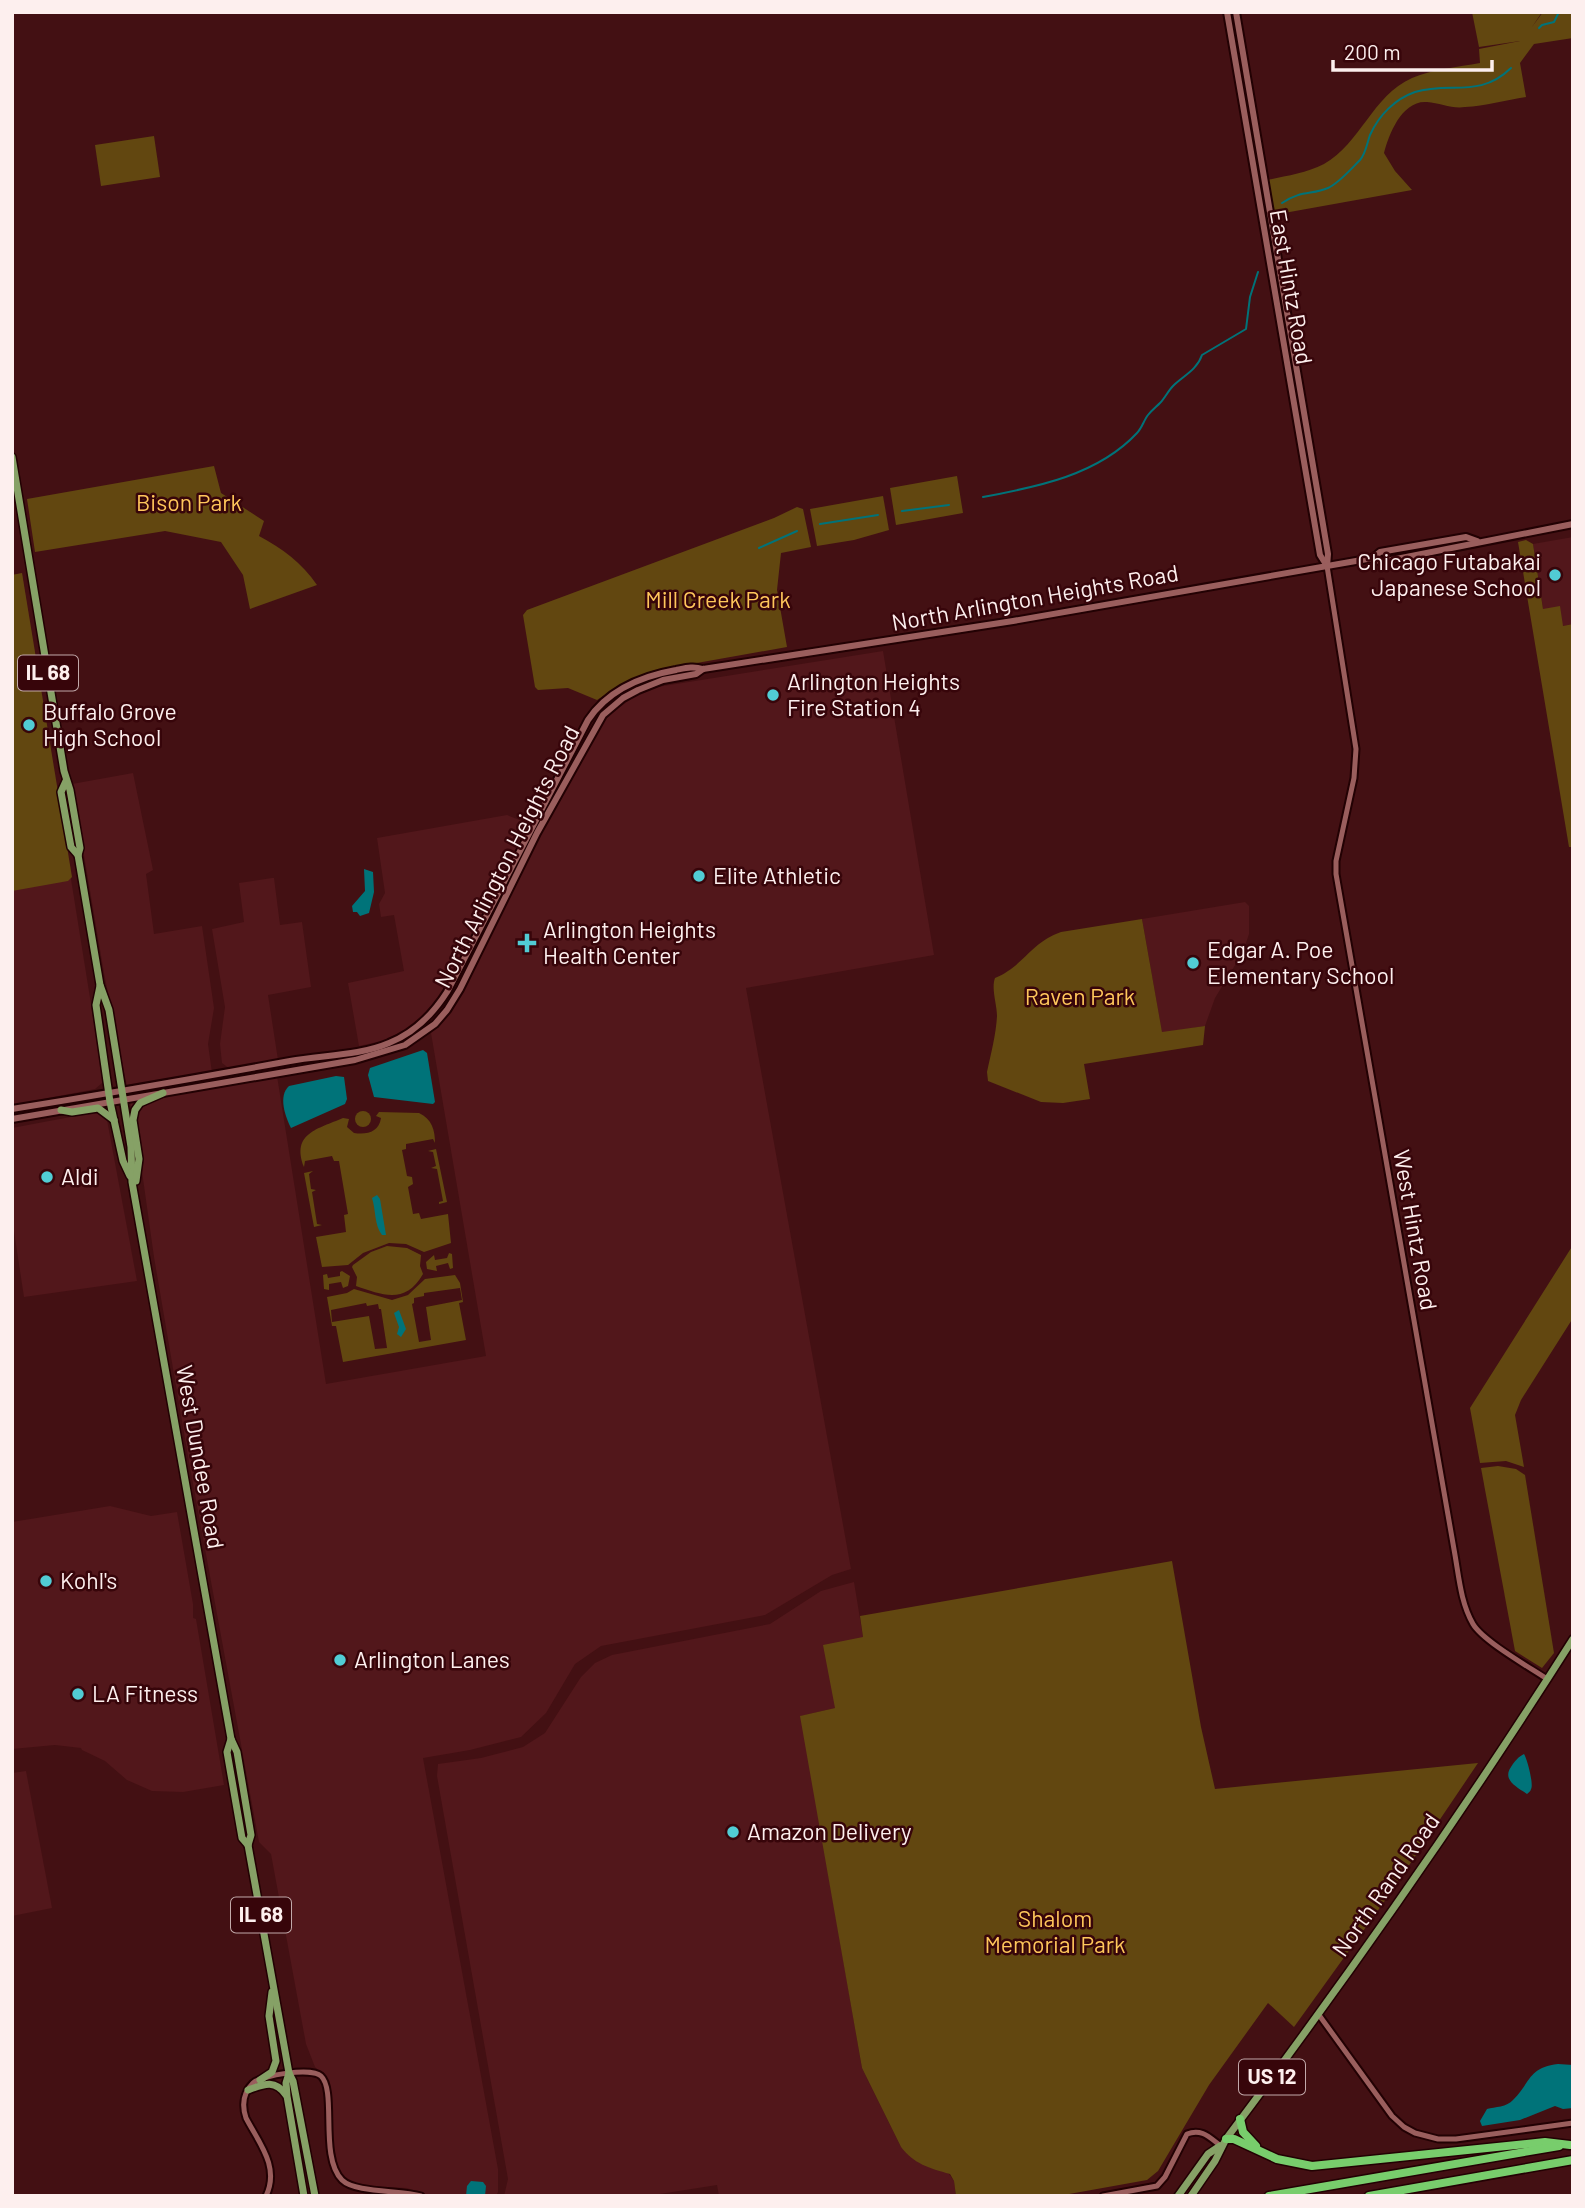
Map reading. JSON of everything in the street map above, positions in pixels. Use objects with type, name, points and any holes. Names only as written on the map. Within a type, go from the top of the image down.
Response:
[{"type":"highway","points":[[1240,2119],[1243,2132],[1261,2150]]},
{"type":"highway","points":[[1223,2142],[1234,2139],[1288,2163],[1312,2166],[1545,2142],[1572,2144]]},
{"type":"highway","points":[[1269,2196],[1572,2144]]},
{"type":"highway","points":[[1369,2196],[1573,2160]]},
{"type":"highway","points":[[1396,2196],[1479,2176]]},
{"type":"main road","name":"East Hintz Road","points":[[1227,12],[1320,555],[1327,566]]},
{"type":"main road","name":"East Hintz Road","points":[[1236,12],[1317,478],[1328,554],[1327,566]]},
{"type":"main road","name":"IL 68","points":[[12,457],[66,781],[80,848],[78,855],[100,985],[108,1010],[123,1100]]},
{"type":"main road","name":"North Arlington Heights Road","points":[[12,1119],[355,1060],[400,1048],[419,1037],[447,1010],[460,989],[537,833],[598,721],[629,694],[652,683],[696,674],[703,669],[983,626],[1373,558],[1381,562],[1573,524]]},
{"type":"main road","name":"North Arlington Heights Road","points":[[12,1109],[370,1049],[398,1039],[419,1025],[447,992],[591,715],[615,693],[649,676],[695,666],[703,669]]},
{"type":"main road","name":"IL 68","points":[[100,985],[96,1005],[110,1102]]},
{"type":"main road","points":[[134,1192],[139,1159],[133,1120],[135,1110],[140,1103],[163,1093]]},
{"type":"main road","name":"West Dundee Road","points":[[123,1100],[131,1147],[132,1181],[231,1739],[227,1752],[242,1838],[248,1845],[289,2073],[293,2081],[316,2196]]},
{"type":"main road","name":"West Dundee Road","points":[[110,1102],[123,1161],[132,1181]]},
{"type":"main road","points":[[61,1110],[72,1112],[98,1108],[115,1121]]},
{"type":"main road","name":"North Rand Road","points":[[1191,2196],[1215,2161],[1223,2142],[1408,1891],[1573,1639]]},
{"type":"main road","points":[[260,2080],[272,2072],[276,2061],[269,2016],[274,1984]]},
{"type":"main road","name":"West Dundee Road","points":[[289,2073],[286,2083],[287,2096],[304,2196]]},
{"type":"main road","points":[[248,2090],[268,2083],[278,2085],[287,2096]]},
{"type":"main road","name":"North Rand Road","points":[[1178,2196],[1208,2154],[1223,2142]]},
{"type":"street","name":"East Hintz Road","points":[[1327,566],[1356,749]]},
{"type":"street","name":"West Hintz Road","points":[[1356,749],[1354,778],[1336,862],[1336,874],[1457,1568],[1465,1605],[1474,1626],[1495,1644],[1547,1679]]},
{"type":"street","points":[[1319,2015],[1392,2116],[1415,2133],[1438,2139],[1456,2138],[1573,2123]]},
{"type":"street","points":[[266,2196],[271,2175],[270,2163],[243,2111],[244,2095],[260,2080],[289,2073],[313,2072],[320,2075],[324,2081],[333,2166],[343,2181],[360,2189],[390,2190],[421,2196]]},
{"type":"street","points":[[1103,2196],[1157,2186],[1165,2177],[1184,2139],[1192,2132],[1202,2132],[1223,2142]]},
{"type":"shaded area","name":"Chicago Futabakai Japanese School","points":[[1573,537],[1573,624],[1563,626],[1543,609],[1533,544]]},
{"type":"shaded area","name":"Buffalo Grove High School","points":[[22,573],[103,1079],[95,1089],[12,1105],[12,575]]},
{"type":"shaded area","points":[[883,651],[934,955],[746,988],[851,1569],[832,1575],[765,1615],[601,1646],[575,1664],[546,1713],[521,1737],[423,1758],[498,2169],[498,2192],[496,2196],[430,2196],[407,2188],[361,2186],[348,2181],[339,2171],[328,2080],[315,2067],[306,2044],[271,1854],[259,1842],[189,1462],[154,1257],[137,1136],[104,973],[72,784],[133,773],[153,870],[146,874],[154,934],[202,926],[214,1008],[208,1044],[214,1087],[277,1076],[326,1384],[486,1356],[431,1033],[522,870],[596,729],[613,712],[651,688]]},
{"type":"shaded area","points":[[507,815],[530,824],[434,1007],[386,1040],[359,1046],[348,983],[404,971],[394,915],[381,917],[379,904],[385,893],[377,838]]},
{"type":"shaded area","points":[[274,878],[280,925],[302,922],[311,987],[268,995],[278,1060],[230,1069],[222,1063],[220,1044],[225,1007],[212,929],[244,922],[239,883]]},
{"type":"shaded area","name":"Edgar A. Poe Elementary School","points":[[1245,902],[1249,906],[1249,934],[1243,952],[1215,998],[1205,1026],[1162,1033],[1142,919]]},
{"type":"shaded area","points":[[97,1112],[107,1120],[137,1281],[24,1297],[12,1218],[12,1128]]},
{"type":"shaded area","points":[[110,1506],[151,1516],[177,1512],[193,1618],[196,1619],[224,1785],[183,1792],[152,1791],[127,1780],[105,1761],[81,1748],[55,1745],[12,1749],[12,1522]]},
{"type":"shaded area","points":[[854,1582],[863,1637],[835,1708],[801,1716],[862,2068],[901,2147],[949,2174],[954,2181],[956,2196],[719,2196],[717,2185],[647,2196],[504,2196],[508,2179],[437,1776],[438,1764],[481,1758],[523,1747],[545,1733],[581,1677],[595,1663],[612,1655],[770,1624],[821,1591]]},
{"type":"shaded area","points":[[26,1771],[52,1908],[12,1916],[12,1773]]},
{"type":"green space","points":[[1472,12],[1542,12],[1532,27],[1543,12],[1573,12],[1573,38],[1534,44],[1520,63],[1526,97],[1460,107],[1427,102],[1410,106],[1393,128],[1384,153],[1412,190],[1273,215],[1267,180],[1310,170],[1337,155],[1398,86],[1428,72],[1480,63],[1479,49],[1520,41],[1479,47]]},
{"type":"green space","points":[[154,136],[160,177],[101,186],[95,145]]},
{"type":"green space","name":"Bison Park","points":[[214,466],[221,493],[264,521],[259,536],[291,557],[317,585],[250,609],[243,575],[221,542],[165,531],[35,552],[27,499]]},
{"type":"green space","points":[[957,476],[963,513],[896,525],[890,488]]},
{"type":"green space","points":[[883,496],[889,530],[854,540],[817,546],[810,509]]},
{"type":"green space","name":"Mill Creek Park","points":[[797,507],[803,509],[811,547],[781,553],[777,590],[787,647],[652,671],[627,681],[597,700],[568,688],[538,690],[535,687],[523,615],[527,610]]},
{"type":"green space","points":[[1526,540],[1533,544],[1543,609],[1560,606],[1563,626],[1573,624],[1573,847],[1569,847],[1518,542]]},
{"type":"green space","points":[[22,573],[72,877],[68,881],[12,891],[12,575]]},
{"type":"green space","name":"Raven Park","points":[[1142,919],[1162,1032],[1205,1026],[1203,1045],[1084,1064],[1090,1099],[1063,1103],[1041,1102],[988,1081],[987,1072],[997,1016],[995,978],[1013,968],[1051,936]]},
{"type":"green space","points":[[360,1111],[366,1111],[371,1119],[369,1125],[360,1127],[355,1122],[355,1116]]},
{"type":"green space","points":[[379,1112],[419,1113],[432,1125],[435,1143],[433,1139],[406,1144],[406,1149],[402,1150],[407,1176],[412,1177],[413,1184],[408,1187],[413,1214],[419,1213],[421,1219],[448,1214],[451,1243],[424,1252],[406,1244],[389,1243],[363,1253],[348,1265],[322,1267],[316,1237],[346,1232],[344,1215],[348,1214],[339,1161],[334,1161],[332,1156],[305,1161],[304,1167],[301,1147],[304,1139],[316,1129],[343,1118],[349,1119],[347,1127],[354,1133],[372,1132],[380,1123],[381,1118],[376,1116]]},
{"type":"green space","points":[[436,1149],[447,1202],[439,1204],[443,1201],[437,1169],[431,1168],[436,1166],[433,1152],[428,1151]]},
{"type":"green space","points":[[313,1171],[309,1174],[311,1189],[316,1190],[312,1192],[317,1224],[322,1225],[314,1227],[304,1173]]},
{"type":"green space","points":[[1573,1245],[1573,1318],[1521,1400],[1515,1415],[1524,1467],[1506,1461],[1480,1463],[1470,1408]]},
{"type":"green space","points":[[387,1246],[407,1248],[421,1255],[420,1266],[423,1274],[416,1284],[401,1294],[393,1295],[356,1286],[357,1277],[353,1265],[371,1252]]},
{"type":"green space","points":[[449,1253],[452,1254],[453,1268],[450,1269],[448,1263],[436,1266],[437,1271],[427,1269],[426,1262],[434,1255],[435,1260],[447,1258]]},
{"type":"green space","points":[[342,1271],[350,1276],[348,1286],[343,1288],[341,1282],[329,1284],[329,1290],[324,1289],[323,1275],[327,1274],[328,1278],[340,1276]]},
{"type":"green space","points":[[455,1275],[460,1283],[463,1302],[459,1303],[466,1340],[343,1362],[336,1326],[332,1326],[327,1297],[354,1289],[392,1300],[408,1295],[425,1279]],"holes":[[[460,1288],[462,1300],[426,1307],[431,1340],[419,1342],[412,1304],[414,1298],[424,1296],[424,1293]],[[366,1303],[367,1306],[378,1304],[381,1309],[387,1348],[375,1349],[369,1316],[332,1322],[331,1310]]]},
{"type":"green space","points":[[1498,1466],[1516,1469],[1525,1475],[1554,1653],[1542,1668],[1515,1651],[1481,1468]]},
{"type":"green space","name":"Shalom Memorial Park","points":[[1172,1561],[1201,1727],[1215,1789],[1478,1763],[1389,1895],[1294,2027],[1268,2003],[1209,2085],[1158,2171],[1147,2180],[1058,2196],[956,2196],[950,2174],[917,2161],[901,2147],[862,2068],[800,1716],[835,1708],[823,1645],[863,1637],[860,1616]]},
{"type":"water","points":[[364,869],[373,872],[374,892],[369,913],[360,916],[353,912],[352,906],[365,891]]},
{"type":"water","points":[[423,1050],[427,1053],[435,1102],[433,1104],[374,1097],[368,1075],[370,1068]]},
{"type":"water","points":[[336,1076],[344,1077],[347,1099],[345,1104],[291,1128],[283,1101],[289,1086]]},
{"type":"water","points":[[377,1195],[386,1235],[382,1235],[376,1222],[372,1198]]},
{"type":"water","points":[[399,1310],[406,1329],[401,1337],[397,1334],[399,1327],[394,1313]]},
{"type":"water","points":[[1524,1754],[1532,1782],[1531,1790],[1527,1794],[1512,1783],[1508,1776],[1514,1763]]},
{"type":"water","points":[[1558,2064],[1573,2065],[1573,2108],[1555,2106],[1520,2120],[1482,2126],[1480,2121],[1487,2109],[1510,2102],[1535,2072]]},
{"type":"water","points":[[471,2181],[483,2182],[486,2186],[485,2196],[466,2196],[467,2186]]},
{"type":"waterway","points":[[1539,28],[1554,22],[1559,12]]},
{"type":"waterway","points":[[1282,203],[1295,196],[1328,188],[1341,179],[1362,157],[1378,121],[1401,99],[1428,89],[1464,88],[1487,83],[1511,68]]},
{"type":"waterway","points":[[983,497],[1066,477],[1104,459],[1121,447],[1139,431],[1148,415],[1171,388],[1197,365],[1202,355],[1246,329],[1250,297],[1258,272]]},
{"type":"waterway","points":[[902,511],[949,505]]},
{"type":"waterway","points":[[820,524],[878,515]]},
{"type":"waterway","points":[[759,548],[797,531]]},
{"type":"place","name":"Chicago Futabakai Japanese School","points":[[1555,575]]},
{"type":"place","name":"Arlington Heights Fire Station 4","points":[[773,695]]},
{"type":"place","name":"Buffalo Grove High School","points":[[29,725]]},
{"type":"place","name":"Elite Athletic","points":[[699,876]]},
{"type":"place","name":"Arlington Heights Health Center","points":[[527,943]]},
{"type":"place","name":"Edgar A. Poe Elementary School","points":[[1193,963]]},
{"type":"place","name":"Aldi","points":[[47,1177]]},
{"type":"place","name":"Kohl's","points":[[46,1581]]},
{"type":"place","name":"Arlington Lanes","points":[[340,1660]]},
{"type":"place","name":"LA Fitness","points":[[78,1694]]},
{"type":"place","name":"Amazon Delivery","points":[[733,1832]]}]
